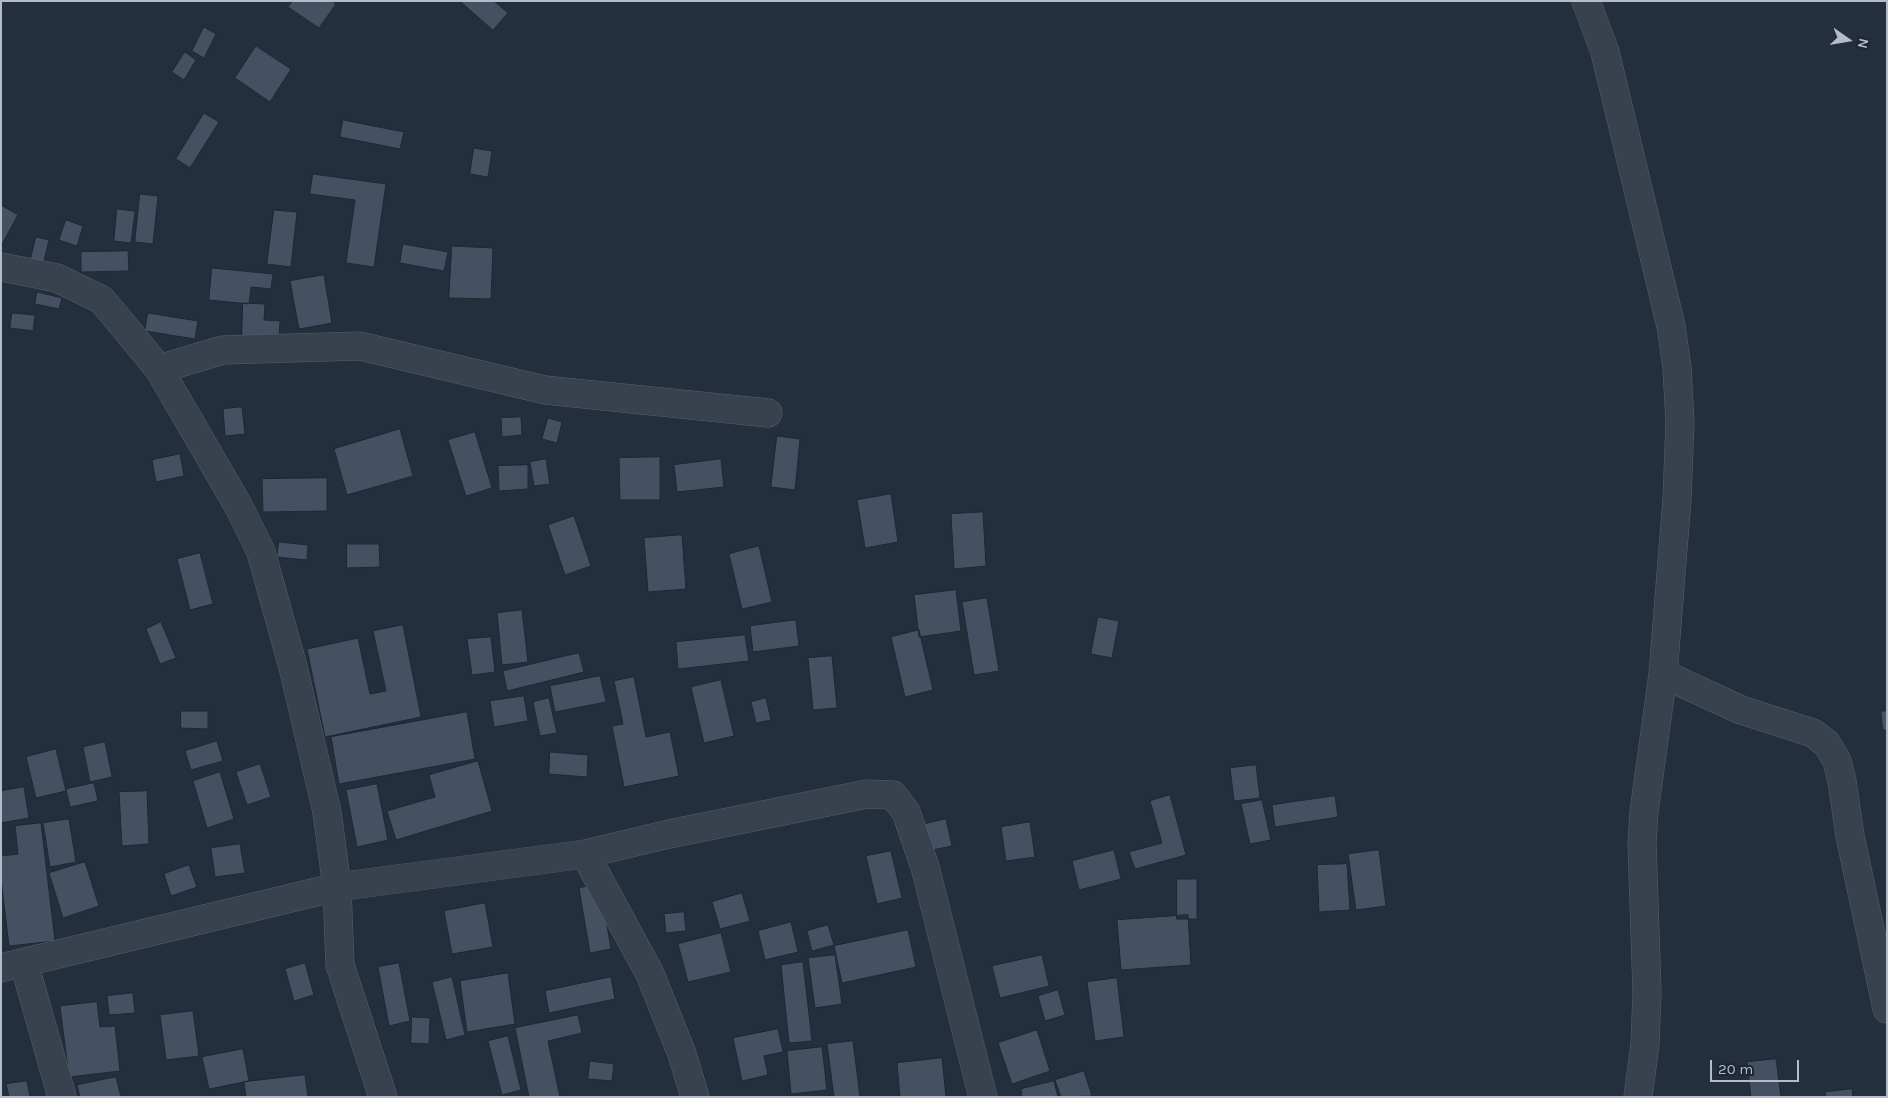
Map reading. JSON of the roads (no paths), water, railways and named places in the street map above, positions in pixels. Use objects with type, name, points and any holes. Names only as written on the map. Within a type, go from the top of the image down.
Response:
[{"type":"street","points":[[1586,1],[1604,52],[1671,326],[1677,368],[1680,422],[1677,499],[1663,674],[1644,812],[1642,843],[1647,993],[1645,1044],[1638,1097]]},
{"type":"street","points":[[1,267],[57,278],[102,300],[159,369],[239,507],[261,552],[293,667],[327,812],[337,887],[340,964],[383,1097]]},
{"type":"street","points":[[159,369],[223,350],[360,346],[545,390],[768,413]]},
{"type":"street","points":[[1663,674],[1741,710],[1812,733],[1827,744],[1837,761],[1842,781],[1850,836],[1887,1009]]},
{"type":"street","points":[[62,1097],[13,966],[337,887],[585,854],[669,834],[867,794],[893,795],[906,812],[925,867],[984,1097]]},
{"type":"street","points":[[585,854],[650,974],[682,1054],[695,1097]]}]
